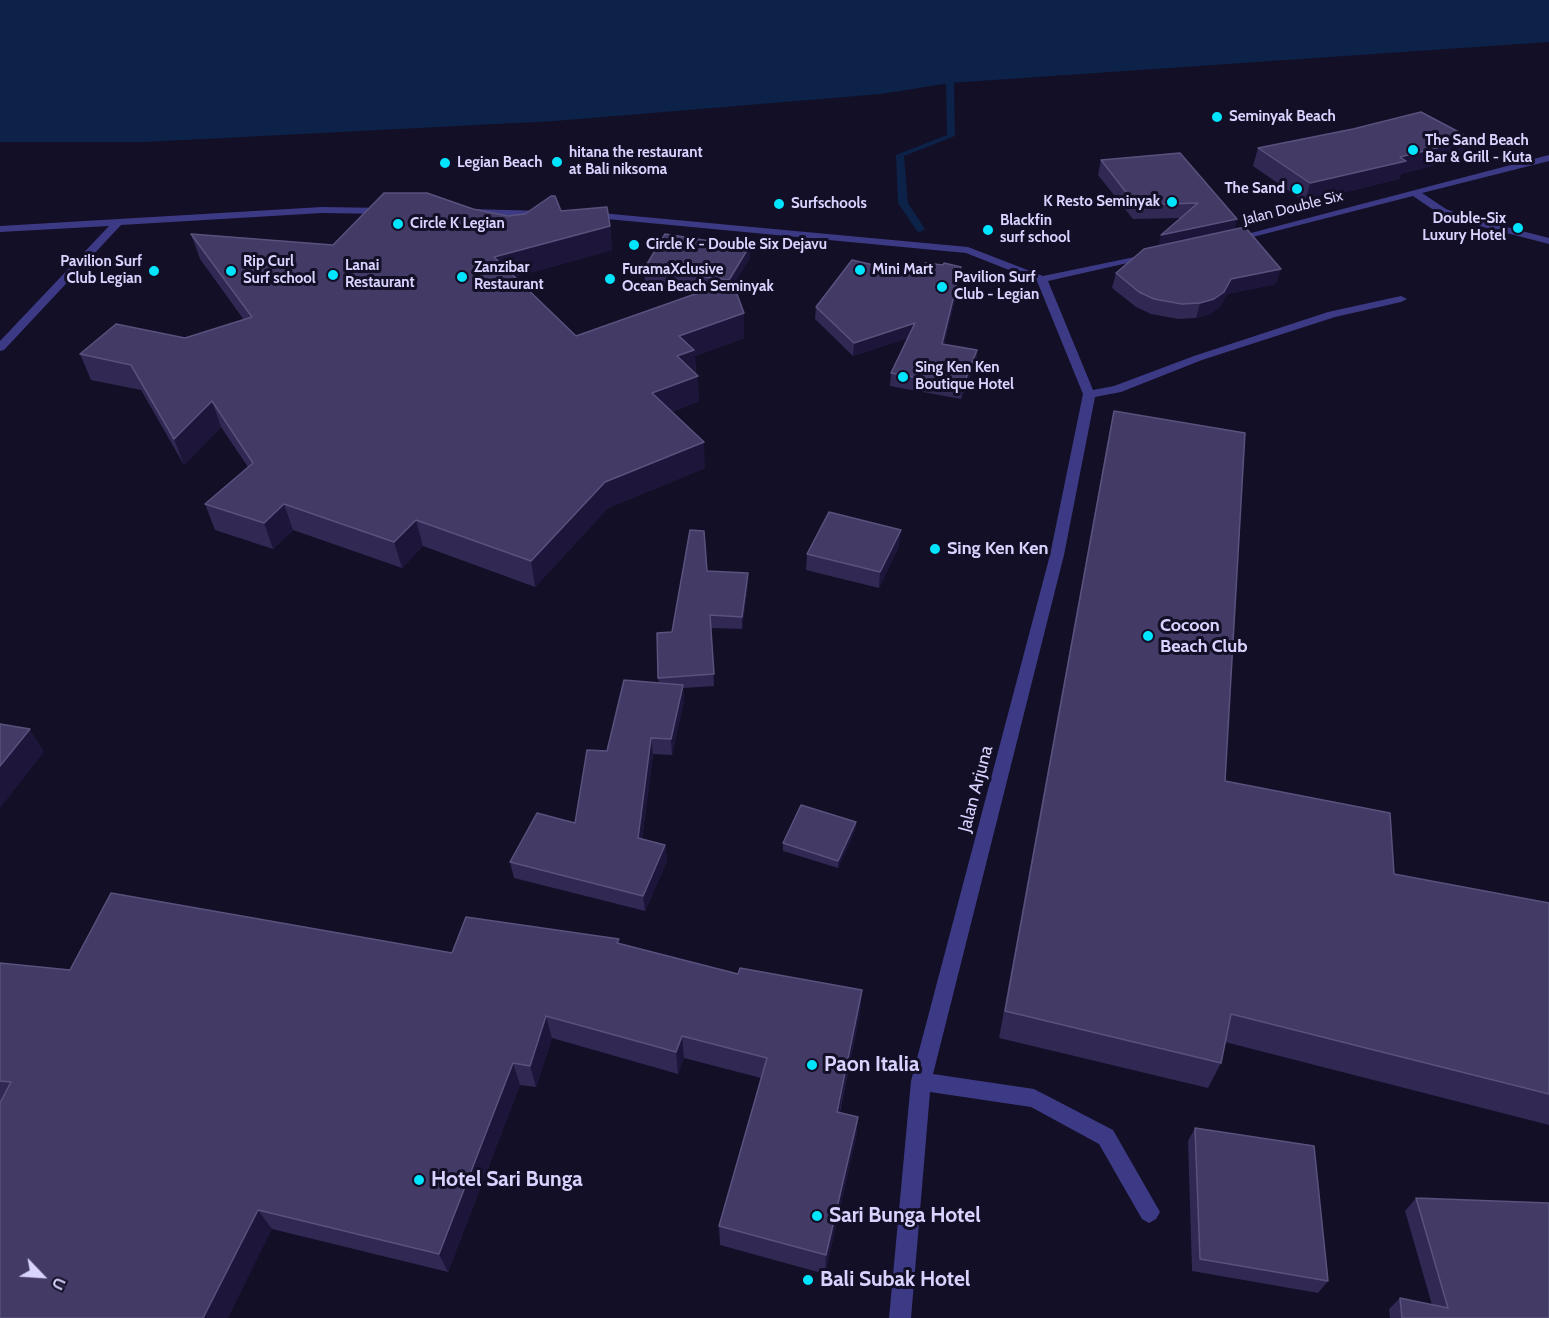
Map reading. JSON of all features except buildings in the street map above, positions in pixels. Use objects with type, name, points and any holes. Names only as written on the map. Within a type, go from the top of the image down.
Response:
[{"type":"street","name":"Jalan Double Six","points":[[1224,241],[1549,159]]},
{"type":"street","points":[[1415,193],[1442,211],[1464,219],[1549,241]]},
{"type":"street","points":[[0,229],[322,210],[393,211]]},
{"type":"street","points":[[463,212],[556,214]]},
{"type":"street","points":[[579,215],[968,250],[1042,279],[1161,253]]},
{"type":"street","points":[[0,348],[118,222]]},
{"type":"street","points":[[1042,279],[1089,394],[1117,389],[1197,358],[1332,314],[1401,299]]},
{"type":"street","name":"Jalan Arjuna","points":[[900,1318],[921,1081],[1057,555],[1089,394]]},
{"type":"street","points":[[921,1081],[1034,1098],[1106,1137],[1149,1212]]},
{"type":"water","points":[[0,0],[1549,0],[1549,42],[950,83],[881,94],[555,121],[145,142],[0,142]]},
{"type":"waterway","points":[[920,229],[903,203],[900,155],[951,136],[950,83]]},
{"type":"place","name":"Seminyak Beach","points":[[1217,117]]},
{"type":"place","name":"The Sand Beach Bar & Grill - Kuta","points":[[1413,150]]},
{"type":"place","name":"hitana the restaurant at Bali niksoma","points":[[557,162]]},
{"type":"place","name":"Legian Beach","points":[[445,163]]},
{"type":"place","name":"The Sand","points":[[1297,189]]},
{"type":"place","name":"K Resto Seminyak","points":[[1172,202]]},
{"type":"place","name":"Surfschools","points":[[779,204]]},
{"type":"place","name":"Circle K Legian","points":[[398,224]]},
{"type":"place","name":"Double-Six Luxury Hotel","points":[[1518,228]]},
{"type":"place","name":"Blackfin surf school","points":[[988,230]]},
{"type":"place","name":"Circle K - Double Six Dejavu","points":[[634,245]]},
{"type":"place","name":"Mini Mart","points":[[860,270]]},
{"type":"place","name":"Pavilion Surf Club Legian","points":[[154,271]]},
{"type":"place","name":"Rip Curl Surf school","points":[[231,271]]},
{"type":"place","name":"Lanai Restaurant","points":[[333,275]]},
{"type":"place","name":"Zanzibar Restaurant","points":[[462,277]]},
{"type":"place","name":"FuramaXclusive Ocean Beach Seminyak","points":[[610,279]]},
{"type":"place","name":"Pavilion Surf Club - Legian","points":[[942,287]]},
{"type":"place","name":"Sing Ken Ken Boutique Hotel","points":[[903,377]]},
{"type":"place","name":"Sing Ken Ken","points":[[935,549]]},
{"type":"place","name":"Cocoon Beach Club","points":[[1148,636]]},
{"type":"place","name":"Paon Italia","points":[[812,1065]]},
{"type":"place","name":"Hotel Sari Bunga","points":[[419,1180]]},
{"type":"place","name":"Sari Bunga Hotel","points":[[817,1216]]},
{"type":"place","name":"Bali Subak Hotel","points":[[808,1280]]}]
